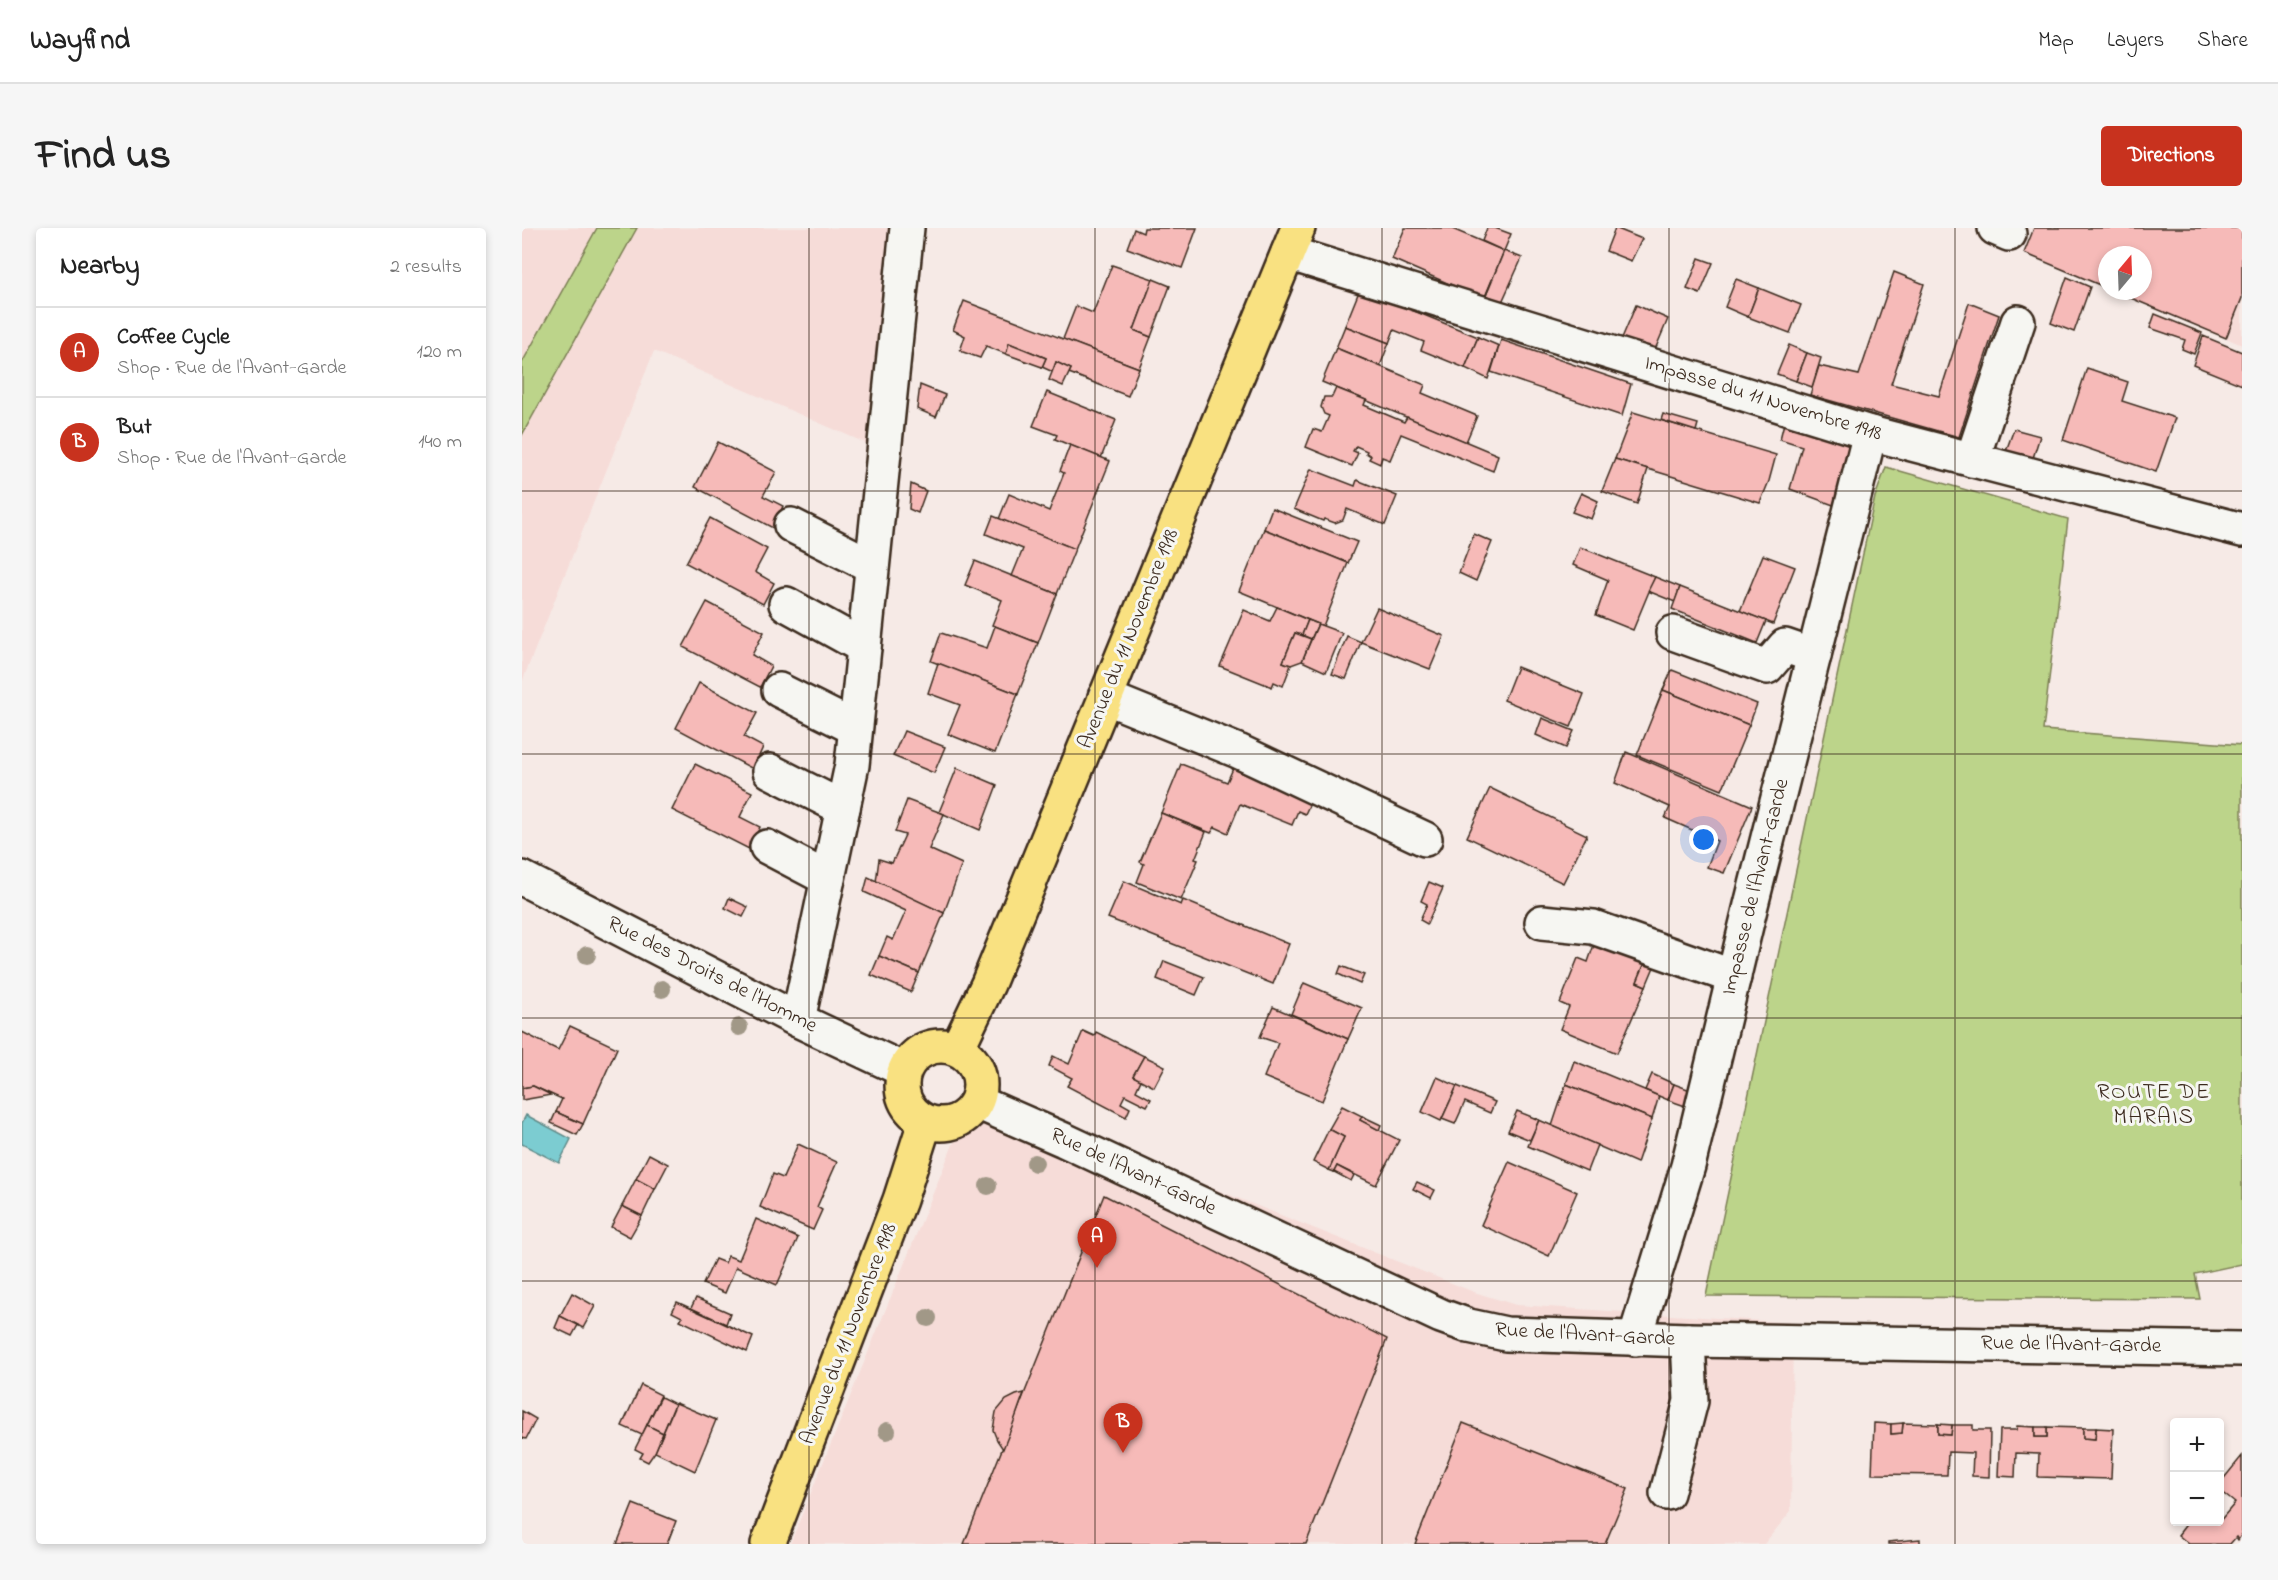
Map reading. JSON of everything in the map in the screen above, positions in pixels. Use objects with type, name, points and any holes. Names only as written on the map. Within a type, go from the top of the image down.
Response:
[{"type":"main road","name":"Avenue du 11 Novembre 1918","points":[[957,1049],[980,1001],[1293,240]]},
{"type":"main road","points":[[945,1046],[957,1049],[975,1065],[980,1077],[981,1089],[977,1102],[961,1120],[937,1125],[925,1122],[916,1117],[904,1100],[902,1079],[904,1070],[911,1059],[926,1049],[945,1046]]},
{"type":"main road","name":"Avenue du 11 Novembre 1918","points":[[768,1544],[900,1200],[925,1122]]},
{"type":"street","points":[[798,1020],[852,765],[906,228]]},
{"type":"street","name":"Impasse du 11 Novembre 1918","points":[[1293,240],[1870,433],[2242,530]]},
{"type":"street","points":[[1972,460],[2018,322]]},
{"type":"street","name":"Impasse de l'Avant-Garde","points":[[1635,1339],[1688,1166],[1870,433]]},
{"type":"street","points":[[791,525],[872,566]]},
{"type":"street","points":[[786,604],[864,646]]},
{"type":"street","points":[[1673,633],[1767,667],[1785,646],[1814,656]]},
{"type":"street","points":[[779,690],[855,728]]},
{"type":"street","points":[[1105,697],[1238,751],[1425,839]]},
{"type":"street","points":[[770,771],[843,808]]},
{"type":"street","points":[[767,847],[828,879]]},
{"type":"street","name":"Rue des Droits de l'Homme","points":[[522,878],[798,1020],[904,1070]]},
{"type":"street","points":[[1542,922],[1593,927],[1734,977]]},
{"type":"street","name":"Rue de l'Avant-Garde","points":[[977,1102],[1064,1140],[1441,1316],[1469,1326],[1506,1334],[1635,1339],[2242,1349]]},
{"type":"street","points":[[1667,1493],[1691,1401],[1688,1340]]},
{"type":"shaded area","points":[[522,228],[894,228],[868,444],[654,351],[522,682]]},
{"type":"shaded area","points":[[2242,298],[2242,345],[2226,338]]},
{"type":"shaded area","points":[[974,1093],[1474,1292],[1516,1305],[1793,1323],[1791,1511],[1764,1544],[790,1544]]},
{"type":"green space","points":[[597,228],[637,228],[522,435],[522,363]]},
{"type":"green space","points":[[1886,467],[2068,519],[2043,730],[2242,745],[2242,1264],[2195,1274],[2200,1299],[1706,1296],[1875,497]]},
{"type":"water","points":[[526,1115],[571,1139],[559,1163],[522,1144],[522,1123]]},
{"type":"building","points":[[1144,228],[1197,228],[1182,268],[1127,248],[1134,229],[1143,233]]},
{"type":"building","points":[[1405,228],[1450,228],[1504,251],[1484,299],[1392,259]]},
{"type":"building","points":[[1487,228],[1495,228],[1511,234],[1504,251],[1482,241]]},
{"type":"building","points":[[1615,228],[1642,239],[1631,261],[1606,251]]},
{"type":"building","points":[[2034,228],[2242,228],[2242,298],[2226,338],[2135,300],[2152,300],[2152,246],[2098,246],[2098,284],[2024,253]]},
{"type":"building","points":[[1504,251],[1522,258],[1502,302],[1486,295]]},
{"type":"building","points":[[1699,258],[1713,263],[1700,294],[1687,289]]},
{"type":"building","points":[[1112,265],[1153,279],[1134,330],[1151,337],[1139,368],[1063,339],[1076,306],[1093,313]]},
{"type":"building","points":[[1894,272],[1924,284],[1891,384],[1939,396],[1969,303],[1999,315],[1959,437],[1810,395],[1819,366],[1859,375]]},
{"type":"building","points":[[2067,277],[2090,287],[2074,332],[2051,323]]},
{"type":"building","points":[[1153,279],[1170,286],[1151,337],[1134,330]]},
{"type":"building","points":[[1736,279],[1759,288],[1748,317],[1725,307]]},
{"type":"building","points":[[1759,288],[1801,305],[1790,333],[1748,317]]},
{"type":"building","points":[[1360,289],[1478,337],[1465,368],[1421,350],[1424,342],[1394,330],[1389,343],[1345,326]]},
{"type":"building","points":[[964,301],[1139,368],[1128,396],[1069,373],[1071,369],[1056,362],[1053,372],[1042,367],[1046,358],[1009,343],[1006,354],[986,346],[980,358],[960,351],[965,336],[953,330]]},
{"type":"building","points":[[1636,305],[1668,319],[1654,352],[1622,338]]},
{"type":"building","points":[[2155,314],[2202,333],[2194,354],[2182,349],[2185,340],[2150,328]]},
{"type":"building","points":[[1345,326],[1389,343],[1380,366],[1336,348]]},
{"type":"building","points":[[2203,336],[2242,352],[2242,385],[2193,365]]},
{"type":"building","points":[[1478,337],[1499,346],[1488,379],[1465,368]]},
{"type":"building","points":[[1501,340],[1631,384],[1622,416],[1491,372]]},
{"type":"building","points":[[1009,343],[1046,358],[1042,367],[1006,354]]},
{"type":"building","points":[[1789,345],[1807,353],[1796,381],[1777,374]]},
{"type":"building","points":[[1336,348],[1425,385],[1422,393],[1477,416],[1466,442],[1322,382]]},
{"type":"building","points":[[1807,353],[1821,358],[1812,387],[1796,381]]},
{"type":"building","points":[[1056,362],[1071,369],[1063,386],[1049,380]]},
{"type":"building","points":[[2087,368],[2128,382],[2122,401],[2175,418],[2156,472],[2063,440]]},
{"type":"building","points":[[920,385],[945,395],[936,417],[917,409]]},
{"type":"building","points":[[1336,388],[1366,400],[1364,405],[1404,422],[1407,417],[1498,455],[1493,471],[1401,434],[1390,460],[1382,457],[1380,464],[1369,459],[1371,456],[1366,453],[1367,451],[1356,446],[1353,451],[1358,453],[1352,466],[1306,447],[1313,429],[1322,432],[1329,416],[1324,414],[1321,407],[1324,397],[1332,397]]},
{"type":"building","points":[[1047,392],[1116,420],[1101,458],[1055,439],[1057,435],[1033,426]]},
{"type":"building","points":[[1633,412],[1776,455],[1760,503],[1615,459]]},
{"type":"building","points":[[1663,414],[1698,424],[1696,431],[1661,420]]},
{"type":"building","points":[[1785,419],[1853,440],[1836,506],[1790,489],[1802,446],[1780,439]]},
{"type":"building","points":[[2014,429],[2040,436],[2033,458],[2006,451]]},
{"type":"building","points":[[718,442],[776,472],[763,496],[783,506],[773,528],[695,487]]},
{"type":"building","points":[[1070,445],[1110,461],[1075,549],[999,519],[1009,494],[1049,511],[1064,473],[1060,471]]},
{"type":"building","points":[[1615,459],[1648,469],[1637,504],[1602,491]]},
{"type":"building","points":[[1311,469],[1355,486],[1357,480],[1397,496],[1385,525],[1347,509],[1343,520],[1335,523],[1324,519],[1323,521],[1294,509]]},
{"type":"building","points":[[911,484],[926,491],[918,513],[909,509]]},
{"type":"building","points":[[1581,493],[1598,501],[1591,519],[1572,512]]},
{"type":"building","points":[[1272,508],[1357,542],[1348,563],[1264,529]]},
{"type":"building","points":[[993,516],[1075,549],[1057,594],[1012,576],[1023,549],[986,534]]},
{"type":"building","points":[[710,518],[767,549],[755,572],[774,583],[763,604],[686,563]]},
{"type":"building","points":[[1264,529],[1348,563],[1323,626],[1239,591]]},
{"type":"building","points":[[1474,534],[1492,542],[1476,581],[1459,573]]},
{"type":"building","points":[[1580,547],[1655,577],[1633,630],[1596,615],[1608,580],[1573,565]]},
{"type":"building","points":[[1763,555],[1795,567],[1773,624],[1740,611]]},
{"type":"building","points":[[975,561],[1057,594],[1038,643],[992,625],[1002,600],[965,585]]},
{"type":"building","points":[[1655,577],[1680,587],[1675,602],[1648,591]]},
{"type":"building","points":[[1680,587],[1766,621],[1757,643],[1672,609]]},
{"type":"building","points":[[707,602],[764,632],[752,655],[771,666],[760,687],[683,647]]},
{"type":"building","points":[[1277,607],[1308,620],[1302,635],[1295,633],[1283,662],[1291,665],[1283,686],[1274,682],[1272,687],[1220,666],[1244,610],[1270,621]]},
{"type":"building","points":[[1377,608],[1444,636],[1430,669],[1361,642]]},
{"type":"building","points":[[1308,620],[1318,624],[1311,639],[1302,635]]},
{"type":"building","points":[[1318,624],[1342,633],[1326,672],[1302,661]]},
{"type":"building","points":[[995,626],[1038,643],[1018,694],[931,661],[941,633],[987,648]]},
{"type":"building","points":[[1295,633],[1311,639],[1302,661],[1291,665],[1283,662]]},
{"type":"building","points":[[1347,636],[1361,642],[1346,679],[1332,674]]},
{"type":"building","points":[[938,663],[1018,694],[995,753],[948,734],[960,705],[928,693]]},
{"type":"building","points":[[1517,667],[1584,694],[1571,727],[1504,700]]},
{"type":"building","points":[[1672,670],[1757,704],[1749,725],[1663,690]]},
{"type":"building","points":[[699,683],[757,713],[744,737],[763,747],[753,769],[676,728]]},
{"type":"building","points":[[1663,690],[1749,725],[1722,790],[1637,755]]},
{"type":"building","points":[[1542,718],[1574,731],[1566,748],[1536,735]]},
{"type":"building","points":[[904,731],[945,747],[934,773],[893,756]]},
{"type":"building","points":[[1626,752],[1752,806],[1724,873],[1707,867],[1717,841],[1665,818],[1670,807],[1615,783]]},
{"type":"building","points":[[695,764],[752,792],[740,817],[760,827],[749,849],[672,810]]},
{"type":"building","points":[[1181,764],[1227,782],[1235,764],[1312,799],[1305,814],[1298,811],[1292,825],[1240,804],[1228,833],[1215,827],[1211,833],[1161,813]]},
{"type":"building","points":[[957,768],[997,785],[980,830],[939,812]]},
{"type":"building","points":[[1490,788],[1587,835],[1563,883],[1467,837]]},
{"type":"building","points":[[907,800],[944,814],[929,849],[962,864],[944,913],[876,882],[879,859],[892,863],[905,835],[895,832]]},
{"type":"building","points":[[1161,813],[1206,832],[1195,859],[1198,860],[1181,900],[1137,882],[1144,864],[1140,862]]},
{"type":"building","points":[[868,877],[944,913],[919,973],[879,956],[887,937],[893,940],[906,911],[864,892]]},
{"type":"building","points":[[1124,881],[1181,905],[1183,900],[1289,944],[1273,984],[1108,918]]},
{"type":"building","points":[[1429,882],[1443,888],[1427,924],[1420,920],[1427,904],[1421,901]]},
{"type":"building","points":[[729,898],[748,907],[743,917],[725,908]]},
{"type":"building","points":[[1595,942],[1645,963],[1637,982],[1646,986],[1617,1053],[1560,1029],[1569,1007],[1560,1003],[1578,958],[1588,962]]},
{"type":"building","points":[[879,956],[919,973],[911,992],[871,975]]},
{"type":"building","points":[[1164,961],[1204,977],[1196,995],[1157,979]]},
{"type":"building","points":[[1645,963],[1654,967],[1646,986],[1637,982]]},
{"type":"building","points":[[1341,966],[1364,975],[1360,984],[1338,974]]},
{"type":"building","points":[[1304,983],[1362,1008],[1348,1039],[1291,1014]]},
{"type":"building","points":[[1273,1007],[1348,1039],[1322,1101],[1264,1077],[1278,1043],[1260,1037]]},
{"type":"building","points":[[570,1026],[617,1048],[583,1124],[556,1112],[562,1099],[533,1086],[522,1088],[522,1032],[558,1050]]},
{"type":"building","points":[[1083,1031],[1094,1036],[1096,1032],[1144,1056],[1133,1076],[1141,1080],[1136,1091],[1151,1099],[1147,1106],[1125,1095],[1121,1103],[1130,1108],[1126,1117],[1067,1086],[1072,1078],[1049,1066],[1053,1056],[1069,1064]]},
{"type":"building","points":[[1144,1056],[1165,1066],[1154,1087],[1133,1076]]},
{"type":"building","points":[[1574,1061],[1659,1096],[1652,1119],[1566,1084]]},
{"type":"building","points":[[1652,1074],[1674,1084],[1668,1100],[1645,1090]]},
{"type":"building","points":[[1437,1077],[1457,1086],[1441,1121],[1422,1112]]},
{"type":"building","points":[[1566,1084],[1652,1119],[1637,1163],[1552,1126]]},
{"type":"building","points":[[1674,1084],[1693,1091],[1688,1107],[1668,1100]]},
{"type":"building","points":[[533,1086],[551,1095],[522,1100],[522,1088]]},
{"type":"building","points":[[1457,1086],[1495,1102],[1490,1113],[1465,1102],[1455,1124],[1442,1119]]},
{"type":"building","points":[[1342,1106],[1362,1116],[1360,1120],[1399,1140],[1376,1185],[1337,1166],[1334,1172],[1329,1170],[1344,1137],[1329,1129]]},
{"type":"building","points":[[1517,1111],[1539,1120],[1530,1140],[1508,1131]]},
{"type":"building","points":[[556,1112],[583,1124],[577,1135],[551,1123]]},
{"type":"building","points":[[1362,1116],[1381,1125],[1379,1130],[1360,1120]]},
{"type":"building","points":[[1539,1120],[1597,1145],[1587,1171],[1528,1146]]},
{"type":"building","points":[[1329,1129],[1344,1137],[1329,1170],[1313,1162]]},
{"type":"building","points":[[798,1144],[837,1162],[817,1207],[822,1210],[813,1230],[760,1207],[773,1174],[783,1178]]},
{"type":"building","points":[[649,1154],[668,1164],[655,1189],[636,1179]]},
{"type":"building","points":[[1509,1162],[1577,1192],[1549,1256],[1481,1225]]},
{"type":"building","points":[[1337,1166],[1354,1175],[1351,1181],[1334,1172]]},
{"type":"building","points":[[636,1179],[655,1189],[642,1216],[622,1206]]},
{"type":"building","points":[[1417,1182],[1435,1190],[1431,1198],[1413,1189]]},
{"type":"building","points":[[1104,1195],[1387,1339],[1306,1544],[964,1544]]},
{"type":"building","points":[[622,1206],[642,1216],[630,1237],[611,1227]]},
{"type":"building","points":[[756,1219],[798,1238],[777,1285],[736,1267],[725,1293],[703,1284],[715,1259],[725,1263],[728,1256],[739,1260]]},
{"type":"building","points":[[572,1293],[595,1306],[583,1328],[560,1316]]},
{"type":"building","points":[[696,1298],[730,1313],[726,1324],[691,1308]]},
{"type":"building","points":[[677,1302],[753,1337],[747,1352],[680,1320],[682,1317],[672,1312]]},
{"type":"building","points":[[560,1316],[578,1325],[572,1336],[555,1328]]},
{"type":"building","points":[[641,1385],[661,1395],[642,1435],[622,1426]]},
{"type":"building","points":[[1024,1393],[1003,1449],[993,1430],[996,1412],[1006,1400]]},
{"type":"building","points":[[661,1397],[675,1404],[663,1433],[647,1425]]},
{"type":"building","points":[[676,1403],[716,1420],[695,1471],[655,1452]]},
{"type":"building","points":[[522,1411],[536,1419],[526,1439],[522,1438]]},
{"type":"building","points":[[1463,1423],[1628,1489],[1605,1544],[1415,1544]]},
{"type":"building","points":[[1874,1423],[1891,1424],[1891,1434],[1902,1433],[1903,1423],[1938,1424],[1938,1434],[1951,1435],[1952,1425],[1973,1425],[1973,1430],[1990,1430],[1989,1477],[1972,1476],[1973,1453],[1948,1452],[1947,1475],[1872,1474]]},
{"type":"building","points":[[1903,1423],[1902,1433],[1891,1434],[1891,1424]]},
{"type":"building","points":[[1938,1424],[1952,1425],[1951,1435],[1938,1434]]},
{"type":"building","points":[[647,1425],[663,1433],[648,1462],[640,1458],[643,1453],[635,1449]]},
{"type":"building","points":[[2017,1426],[2035,1427],[2035,1437],[2047,1437],[2047,1427],[2083,1428],[2083,1438],[2095,1439],[2096,1428],[2113,1429],[2111,1479],[2038,1477],[2039,1454],[2016,1453],[2015,1477],[1998,1476],[2000,1430],[2016,1430]]},
{"type":"building","points":[[2035,1427],[2047,1427],[2047,1437],[2035,1437]]},
{"type":"building","points":[[2083,1428],[2096,1428],[2095,1439],[2083,1438]]},
{"type":"building","points":[[2242,1456],[2242,1534],[2238,1540],[2236,1537],[2230,1544],[2189,1544],[2178,1535],[2185,1526],[2224,1526],[2224,1516],[2235,1503],[2224,1494],[2224,1478]]},
{"type":"building","points":[[633,1504],[676,1521],[667,1544],[617,1544]]},
{"type":"building","points":[[1920,1539],[1920,1544],[1888,1544],[1888,1542]]},
{"type":"place","name":"Coffee Cycle","points":[[1097,1268]]},
{"type":"place","name":"But","points":[[1123,1453]]},
{"type":"district","name":"ROUTE DE MARAIS","points":[[2154,1106]]}]
